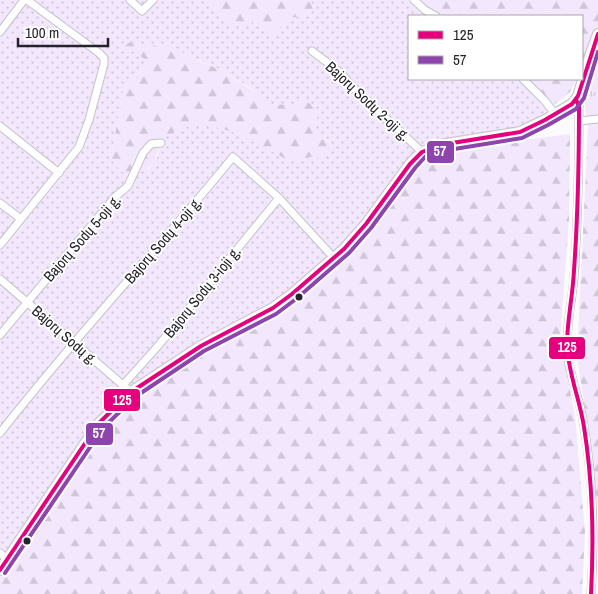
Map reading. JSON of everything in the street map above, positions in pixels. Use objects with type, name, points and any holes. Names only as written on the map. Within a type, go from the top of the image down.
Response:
[{"type":"street","points":[[0,32],[26,0],[104,58],[90,120],[79,147],[0,245]]},
{"type":"street","points":[[130,0],[142,11],[153,0]]},
{"type":"street","points":[[414,0],[434,15]]},
{"type":"street","points":[[583,79],[598,34]]},
{"type":"street","name":"Bajorų Sodų 2-oji g.","points":[[312,51],[340,72],[351,85],[422,152]]},
{"type":"street","points":[[524,80],[555,114]]},
{"type":"street","points":[[0,570],[4,556],[98,424],[127,389],[200,346],[283,301],[334,258],[366,224],[410,164],[422,152],[440,145],[520,132],[555,114],[576,100],[583,80]]},
{"type":"street","points":[[576,100],[579,106],[578,200],[574,277],[567,346],[583,421],[593,514],[594,538],[591,594]]},
{"type":"street","points":[[579,121],[598,119]]},
{"type":"street","points":[[0,126],[59,173]]},
{"type":"street","name":"Bajorų Sodų 5-oji g.","points":[[0,335],[115,197],[128,186],[143,153],[151,144],[160,143]]},
{"type":"street","name":"Bajorų Sodų 4-oji g.","points":[[0,433],[74,342],[193,206],[233,156],[279,198],[334,258]]},
{"type":"street","name":"Bajorų Sodų 3-ioji g.","points":[[127,389],[158,346],[279,198]]},
{"type":"street","points":[[0,203],[20,219]]},
{"type":"street","name":"Bajorų Sodų g.","points":[[0,278],[127,389]]},
{"type":"green space","points":[[0,0],[204,0],[206,4],[236,26],[251,21],[271,35],[274,35],[291,18],[308,16],[313,9],[312,3],[307,0],[417,0],[439,15],[408,15],[408,80],[528,80],[554,105],[525,127],[525,141],[445,150],[424,159],[415,167],[363,238],[317,285],[274,314],[168,373],[120,409],[99,430],[0,577]],"holes":[[[131,41],[142,47],[149,42],[162,49],[171,45],[188,56],[217,68],[251,88],[268,104],[292,105],[303,100],[314,105],[319,112],[315,125],[317,134],[330,142],[330,146],[319,158],[310,157],[290,161],[226,130],[197,126],[183,128],[159,141],[158,156],[149,169],[141,169],[129,178],[114,164],[111,157],[122,94],[128,83],[138,77],[144,67],[145,59],[131,51],[123,50],[124,46]]]},
{"type":"green space","points":[[204,0],[307,0],[312,3],[313,9],[308,16],[291,18],[274,35],[271,35],[251,21],[237,27],[206,4]]},
{"type":"green space","points":[[417,0],[598,0],[598,27],[583,67],[583,15],[439,15]]},
{"type":"green space","points":[[131,41],[149,42],[162,49],[171,44],[200,62],[217,68],[257,93],[292,105],[303,100],[314,105],[319,112],[315,125],[324,139],[330,143],[330,146],[319,158],[310,157],[290,162],[235,133],[170,135],[159,141],[157,156],[152,165],[143,172],[129,178],[114,164],[111,157],[122,94],[128,83],[138,77],[123,51],[124,46]]},
{"type":"green space","points":[[598,44],[598,125],[588,128],[584,100]]},
{"type":"green space","points":[[528,80],[576,80],[570,92],[554,105]]},
{"type":"green space","points":[[598,125],[598,512],[592,453],[577,357],[588,128]]},
{"type":"green space","points":[[570,134],[569,221],[560,339],[575,416],[585,532],[582,594],[0,594],[0,577],[99,430],[143,390],[168,373],[274,314],[317,285],[363,238],[415,167],[424,159],[445,150]]},
{"type":"transit line","name":"125","points":[[0,570],[98,424],[131,392],[201,346],[273,308],[292,294],[344,249],[366,224],[410,164],[422,152],[440,145],[520,132],[572,104],[578,96],[598,34]]},
{"type":"transit line","name":"57","points":[[5,573],[103,428],[135,397],[204,351],[276,314],[296,299],[349,253],[371,228],[425,157],[442,151],[522,138],[576,109],[584,98],[598,52]]},
{"type":"transit line","name":"125","points":[[576,100],[579,106],[577,208],[567,345],[584,427],[589,469],[592,531],[591,594]]}]
